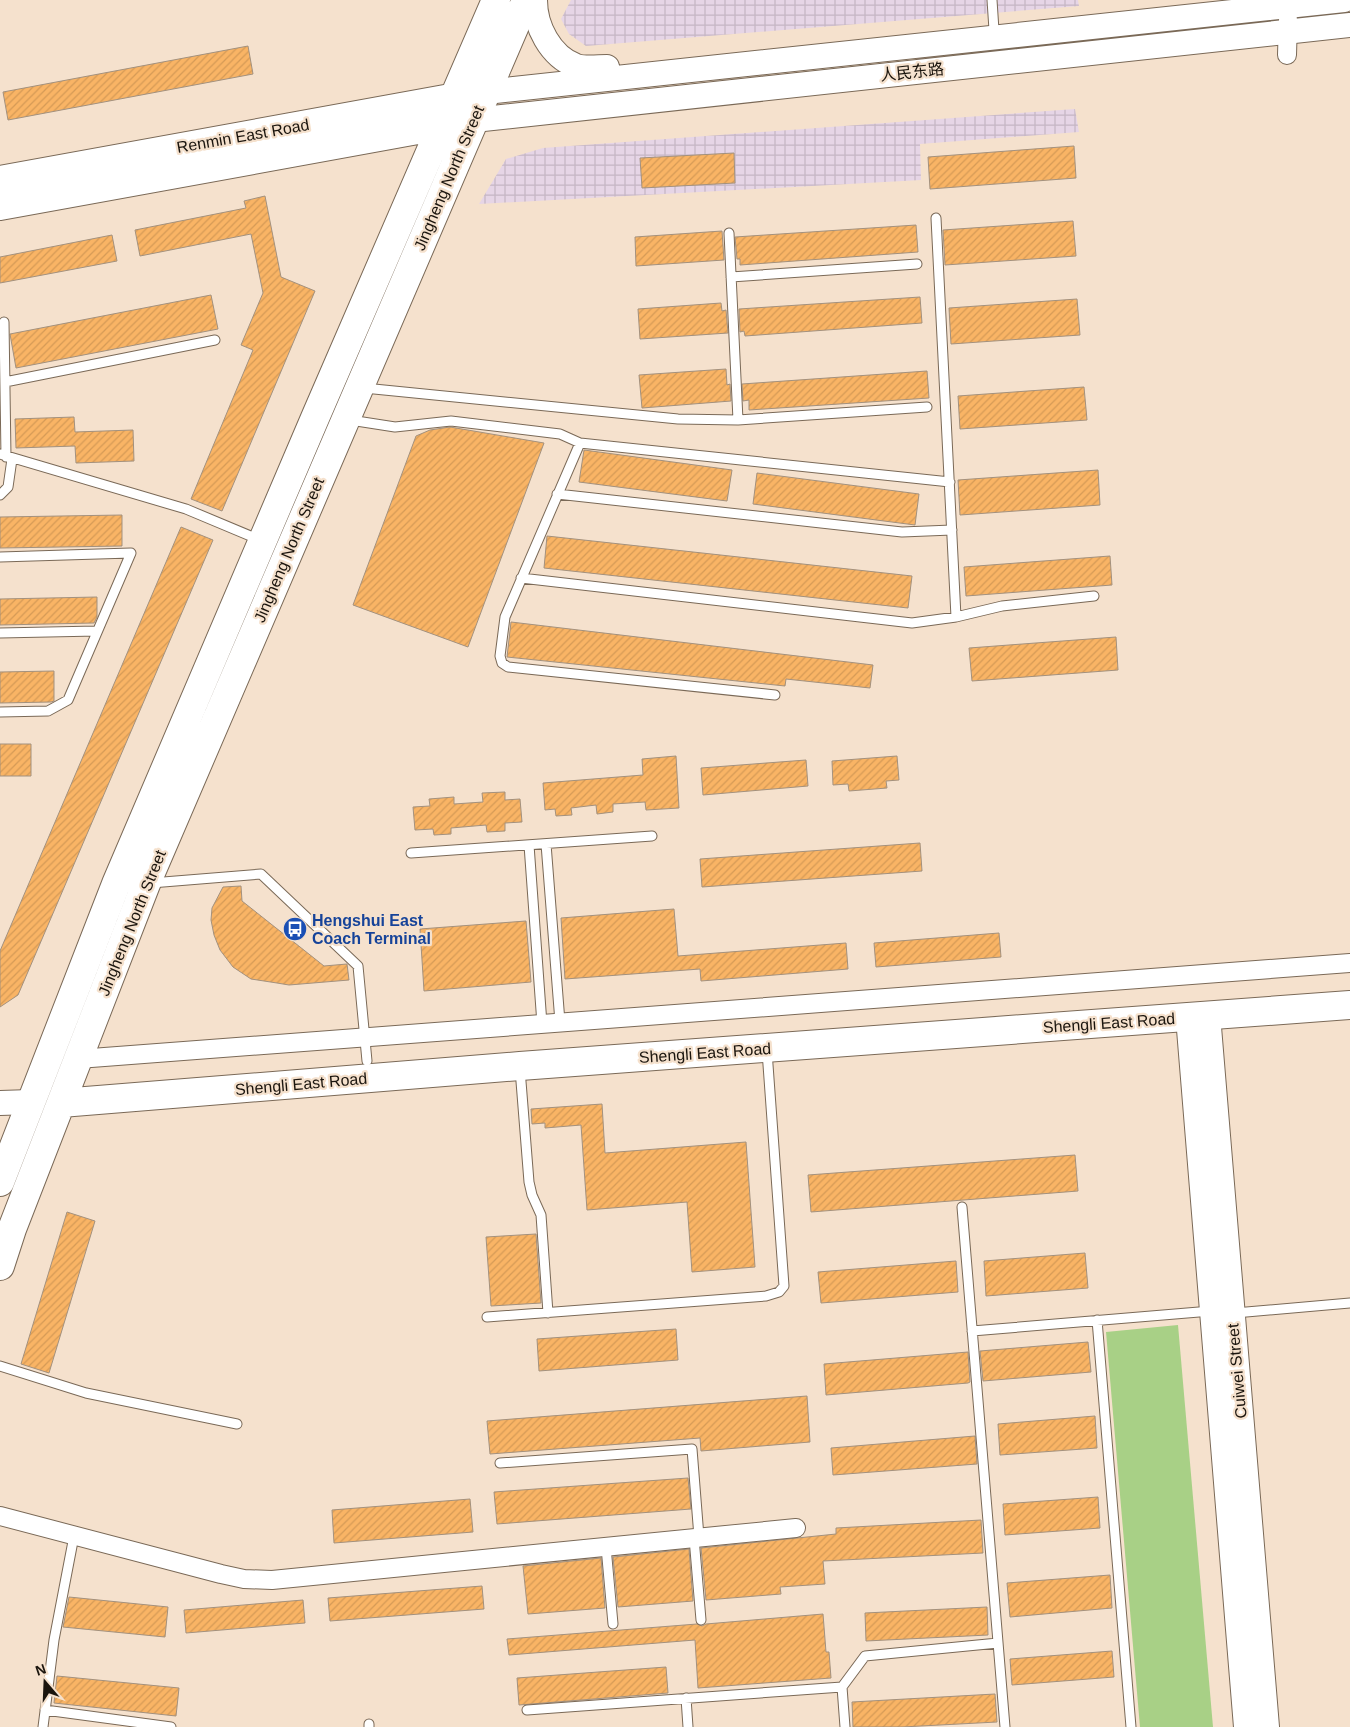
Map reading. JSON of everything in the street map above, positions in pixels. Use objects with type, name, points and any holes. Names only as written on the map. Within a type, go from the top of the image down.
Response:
[{"type":"main road","name":"Jingheng North Street","points":[[0,1182],[116,884],[496,0]]},
{"type":"main road","name":"Jingheng North Street","points":[[0,1266],[12,1229],[146,884],[526,0]]},
{"type":"main road","points":[[535,0],[535,12],[543,33],[552,48],[562,59],[578,67],[749,64]]},
{"type":"main road","name":"人民东路","points":[[486,92],[1289,3],[1344,0]]},
{"type":"main road","name":"人民东路","points":[[474,120],[1350,25]]},
{"type":"main road","name":"Renmin East Road","points":[[0,180],[486,92]]},
{"type":"main road","name":"Renmin East Road","points":[[0,206],[474,120]]},
{"type":"main road","name":"Shengli East Road","points":[[69,1082],[366,1049],[1350,988]]},
{"type":"main road","name":"Shengli East Road","points":[[69,1082],[520,1066],[1350,1005]]},
{"type":"main road","name":"Cuiwei Street","points":[[1198,1016],[1222,1312],[1246,1727]]},
{"type":"main road","points":[[0,1104],[31,1102]]},
{"type":"main road","name":"Cuiwei Street","points":[[1222,1312],[1266,1727]]},
{"type":"street","points":[[1287,55],[1289,3]]},
{"type":"street","points":[[366,1049],[551,1023],[1350,963]]},
{"type":"street","points":[[0,1516],[221,1574],[253,1580],[272,1580],[796,1528]]},
{"type":"lane","points":[[992,0],[994,30]]},
{"type":"lane","points":[[936,218],[956,617]]},
{"type":"lane","points":[[729,233],[738,420]]},
{"type":"lane","points":[[731,277],[918,264]]},
{"type":"lane","points":[[0,495],[8,487],[4,322]]},
{"type":"lane","points":[[5,382],[215,340]]},
{"type":"lane","points":[[359,387],[678,419],[738,420],[927,407]]},
{"type":"lane","points":[[345,419],[395,427],[451,421],[560,434],[580,443],[950,482]]},
{"type":"lane","points":[[580,443],[505,617],[500,656],[502,663],[508,667],[775,695]]},
{"type":"lane","points":[[6,457],[186,509],[262,541]]},
{"type":"lane","points":[[557,494],[902,532],[952,530]]},
{"type":"lane","points":[[0,557],[130,553],[68,700],[48,712],[0,712]]},
{"type":"lane","points":[[521,578],[912,623],[956,617],[1002,606],[1094,596]]},
{"type":"lane","points":[[0,633],[98,631]]},
{"type":"lane","points":[[411,853],[652,836]]},
{"type":"lane","points":[[546,844],[551,1023]]},
{"type":"lane","points":[[529,845],[551,1023]]},
{"type":"lane","points":[[146,884],[261,874],[358,966],[366,1049]]},
{"type":"lane","points":[[487,1317],[766,1296],[779,1292],[784,1286],[767,1048]]},
{"type":"lane","points":[[520,1066],[529,1182],[532,1195],[541,1215],[548,1313]]},
{"type":"lane","points":[[962,1207],[1006,1727]]},
{"type":"lane","points":[[972,1331],[1097,1320],[1350,1304]]},
{"type":"lane","points":[[1097,1320],[1131,1727]]},
{"type":"lane","points":[[0,1366],[86,1393],[237,1424]]},
{"type":"lane","points":[[500,1463],[692,1449],[701,1620]]},
{"type":"lane","points":[[43,1727],[54,1640],[74,1536]]},
{"type":"lane","points":[[606,1547],[613,1624]]},
{"type":"lane","points":[[845,1727],[842,1687],[865,1656],[998,1644]]},
{"type":"lane","points":[[527,1710],[842,1687]]},
{"type":"lane","points":[[686,1698],[688,1727]]},
{"type":"lane","points":[[45,1710],[171,1727]]},
{"type":"shaded area","points":[[571,0],[1078,0],[1079,6],[586,46],[569,34],[561,19]]},
{"type":"shaded area","points":[[1075,109],[1079,132],[920,144],[921,180],[479,204],[506,159],[543,148]]},
{"type":"green space","points":[[1178,1325],[1213,1727],[1140,1727],[1106,1332]]},
{"type":"building","points":[[248,46],[253,74],[8,120],[3,92]]},
{"type":"building","points":[[1074,146],[1076,178],[930,189],[928,157]]},
{"type":"building","points":[[734,153],[735,183],[642,188],[640,158]]},
{"type":"building","points":[[265,196],[281,277],[315,291],[222,511],[191,499],[253,350],[241,345],[263,293],[251,234],[140,256],[135,230],[246,208],[244,201]]},
{"type":"building","points":[[1073,221],[1076,256],[945,265],[943,230]]},
{"type":"building","points":[[916,225],[918,252],[740,265],[740,259],[737,259],[735,237]]},
{"type":"building","points":[[722,231],[724,260],[636,266],[635,237]]},
{"type":"building","points":[[112,235],[117,261],[0,283],[0,257]]},
{"type":"building","points":[[211,295],[218,329],[16,368],[10,334]]},
{"type":"building","points":[[920,297],[922,323],[745,336],[744,331],[740,332],[739,309]]},
{"type":"building","points":[[1077,299],[1080,335],[951,344],[949,308]]},
{"type":"building","points":[[721,303],[722,311],[726,310],[728,333],[640,339],[638,309]]},
{"type":"building","points":[[726,369],[727,385],[730,384],[731,401],[642,408],[639,375]]},
{"type":"building","points":[[927,371],[929,398],[749,410],[749,400],[743,401],[742,384]]},
{"type":"building","points":[[1084,387],[1087,420],[960,429],[958,396]]},
{"type":"building","points":[[74,417],[75,432],[133,430],[134,461],[76,463],[75,446],[16,448],[15,419]]},
{"type":"building","points":[[450,427],[544,443],[468,647],[353,605],[416,436],[430,430]]},
{"type":"building","points":[[584,450],[732,470],[727,501],[579,482]]},
{"type":"building","points":[[1098,470],[1100,505],[960,515],[958,480]]},
{"type":"building","points":[[757,473],[919,494],[915,525],[753,504]]},
{"type":"building","points":[[122,515],[122,546],[0,548],[0,517]]},
{"type":"building","points":[[181,527],[213,540],[18,995],[0,1007],[0,951]]},
{"type":"building","points":[[547,536],[912,576],[908,608],[544,568]]},
{"type":"building","points":[[1110,556],[1112,585],[966,596],[964,567]]},
{"type":"building","points":[[97,597],[97,617],[94,623],[0,625],[0,599]]},
{"type":"building","points":[[511,622],[873,665],[870,688],[786,679],[785,686],[507,657]]},
{"type":"building","points":[[1116,637],[1118,670],[972,681],[969,648]]},
{"type":"building","points":[[54,671],[54,701],[0,703],[0,672]]},
{"type":"building","points":[[0,744],[31,744],[31,776],[0,776]]},
{"type":"building","points":[[676,756],[679,808],[646,810],[645,802],[613,804],[613,812],[597,814],[596,805],[571,808],[572,815],[556,816],[555,809],[545,810],[543,783],[643,775],[642,759]]},
{"type":"building","points":[[897,756],[899,780],[886,781],[887,788],[849,791],[848,784],[833,785],[832,761]]},
{"type":"building","points":[[806,760],[808,786],[703,795],[701,768]]},
{"type":"building","points":[[505,792],[505,800],[520,799],[522,822],[505,823],[505,831],[487,832],[486,825],[451,828],[451,834],[434,835],[433,829],[415,830],[413,807],[430,806],[429,799],[454,797],[454,804],[483,802],[482,793]]},
{"type":"building","points":[[920,843],[922,871],[702,887],[700,859]]},
{"type":"building","points":[[241,886],[242,901],[324,966],[347,964],[349,980],[289,985],[251,979],[233,967],[220,950],[214,935],[211,920],[212,908],[223,887]]},
{"type":"building","points":[[674,909],[678,956],[846,943],[848,969],[701,981],[700,969],[565,979],[561,918]]},
{"type":"building","points":[[526,921],[531,982],[424,991],[420,929]]},
{"type":"building","points":[[999,933],[1001,957],[876,967],[874,943]]},
{"type":"building","points":[[602,1104],[605,1153],[746,1142],[755,1267],[692,1272],[687,1202],[587,1210],[581,1125],[545,1128],[545,1123],[532,1124],[531,1109]]},
{"type":"building","points":[[1075,1155],[1078,1191],[811,1212],[808,1175]]},
{"type":"building","points":[[67,1212],[95,1221],[49,1373],[21,1364]]},
{"type":"building","points":[[536,1234],[541,1303],[491,1306],[486,1237]]},
{"type":"building","points":[[1085,1253],[1088,1288],[986,1296],[984,1261]]},
{"type":"building","points":[[956,1261],[958,1292],[821,1303],[818,1272]]},
{"type":"building","points":[[676,1329],[678,1360],[539,1371],[537,1339]]},
{"type":"building","points":[[1088,1342],[1091,1372],[983,1381],[980,1351]]},
{"type":"building","points":[[968,1352],[970,1382],[968,1383],[826,1395],[824,1364]]},
{"type":"building","points":[[807,1396],[810,1442],[701,1451],[700,1438],[490,1454],[487,1421]]},
{"type":"building","points":[[1095,1416],[1097,1448],[1000,1455],[998,1424]]},
{"type":"building","points":[[975,1436],[977,1464],[833,1475],[831,1448]]},
{"type":"building","points":[[688,1478],[691,1509],[497,1524],[494,1492]]},
{"type":"building","points":[[1098,1497],[1100,1528],[1005,1535],[1003,1504]]},
{"type":"building","points":[[470,1499],[473,1532],[334,1543],[332,1510]]},
{"type":"building","points":[[981,1520],[983,1553],[823,1561],[825,1584],[780,1587],[781,1594],[706,1600],[701,1548],[836,1534],[836,1528]]},
{"type":"building","points":[[689,1549],[693,1601],[618,1607],[613,1557]]},
{"type":"building","points":[[601,1558],[605,1608],[528,1614],[523,1566]]},
{"type":"building","points":[[1110,1575],[1112,1608],[1010,1617],[1007,1583]]},
{"type":"building","points":[[482,1586],[484,1609],[330,1621],[328,1598]]},
{"type":"building","points":[[69,1597],[168,1607],[165,1637],[63,1627]]},
{"type":"building","points":[[303,1600],[305,1623],[186,1633],[184,1610]]},
{"type":"building","points":[[987,1607],[988,1635],[866,1641],[865,1613]]},
{"type":"building","points":[[823,1614],[826,1652],[829,1652],[831,1678],[698,1688],[695,1640],[509,1655],[507,1639],[697,1624],[702,1626],[706,1624]]},
{"type":"building","points":[[1112,1651],[1114,1677],[1012,1685],[1010,1659]]},
{"type":"building","points":[[666,1667],[668,1693],[519,1705],[517,1678]]},
{"type":"building","points":[[57,1676],[179,1688],[176,1716],[54,1703]]},
{"type":"building","points":[[995,1694],[997,1722],[902,1727],[853,1727],[852,1702]]},
{"type":"place","name":"Hengshui East Coach Terminal","points":[[295,929]]}]
